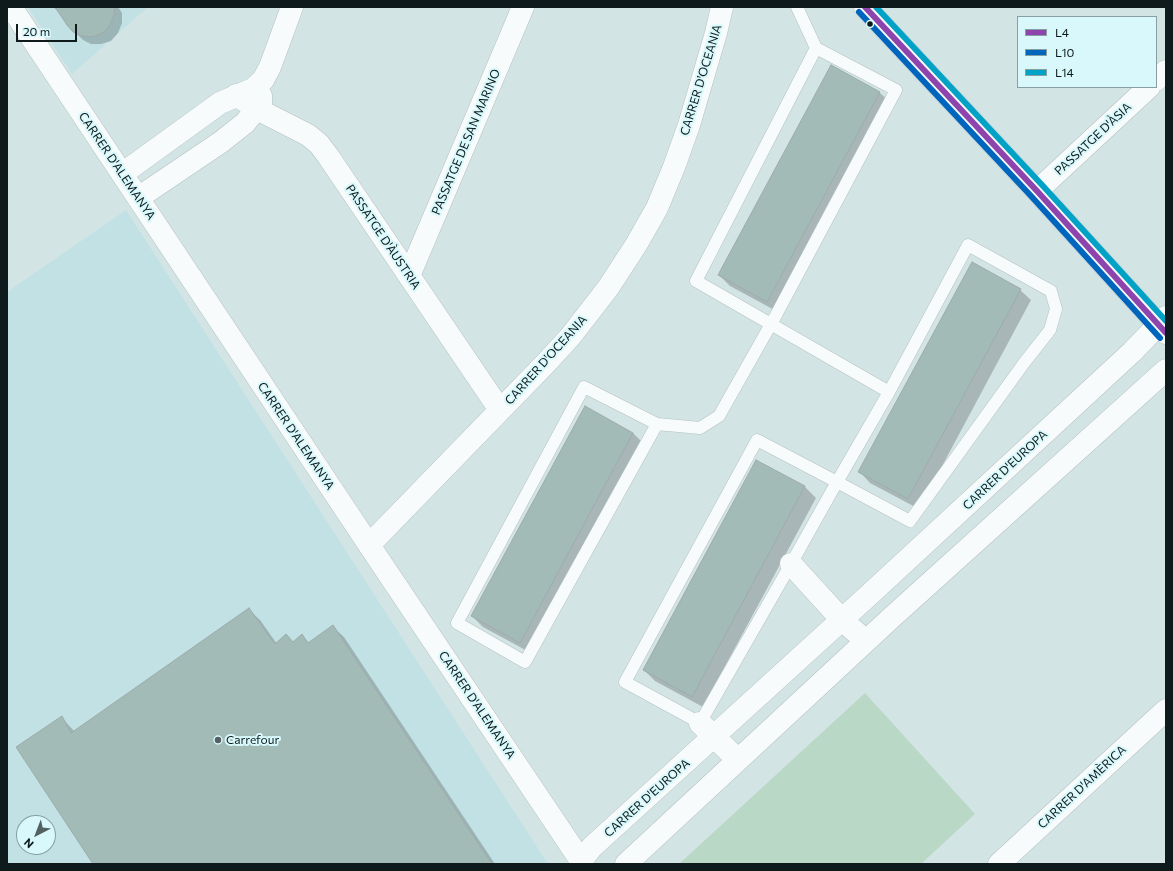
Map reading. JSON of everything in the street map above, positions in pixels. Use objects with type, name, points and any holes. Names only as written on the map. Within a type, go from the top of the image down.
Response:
[{"type":"street","name":"CARRER D'ALEMANYA","points":[[11,7],[582,862]]},
{"type":"street","points":[[122,174],[220,103],[253,89],[263,80],[270,67],[292,7]]},
{"type":"street","name":"PASSATGE DE SAN MARINO","points":[[409,276],[523,7]]},
{"type":"street","name":"CARRER D'OCEANIA","points":[[369,545],[570,337],[608,288],[657,208],[674,167],[689,125],[716,33],[722,7]]},
{"type":"street","points":[[865,7],[1163,325]]},
{"type":"street","points":[[1157,79],[1166,71]]},
{"type":"street","points":[[138,198],[221,142],[245,123],[261,103],[263,80]]},
{"type":"street","name":"PASSATGE D'ÀSIA","points":[[1038,191],[1148,88]]},
{"type":"street","name":"PASSATGE D'ÀUSTRIA","points":[[236,96],[257,109],[308,135],[319,144],[500,410]]},
{"type":"street","name":"CARRER D'EUROPA","points":[[582,862],[592,847],[707,730],[842,620],[1163,325]]},
{"type":"street","points":[[626,864],[866,641],[1166,370]]},
{"type":"street","points":[[791,564],[842,620],[866,641]]},
{"type":"street","name":"CARRER D'AMÈRICA","points":[[999,864],[1166,710]]},
{"type":"street","points":[[707,730],[738,760]]},
{"type":"lane","points":[[657,424],[525,662],[457,623],[584,387],[657,424],[700,428],[719,416],[772,324],[896,90],[816,48],[797,7]]},
{"type":"lane","points":[[816,48],[696,281],[889,392]]},
{"type":"lane","points":[[837,482],[757,440],[625,682],[707,730],[791,564],[837,482],[889,392],[968,245],[1051,291],[1056,309],[1050,330],[1024,363],[910,521],[837,482]]},
{"type":"shaded area","points":[[28,7],[148,7],[72,74]]},
{"type":"shaded area","points":[[126,210],[548,864],[7,864],[7,292]]},
{"type":"green space","points":[[865,693],[975,814],[921,864],[679,864]]},
{"type":"building","points":[[55,7],[115,7],[110,25],[103,33],[92,37],[82,36],[73,32]]},
{"type":"building","points":[[831,65],[880,92],[767,302],[718,275]]},
{"type":"building","points":[[972,262],[1021,289],[908,499],[858,472]]},
{"type":"building","points":[[585,406],[633,433],[520,643],[471,616]]},
{"type":"building","points":[[756,460],[805,486],[692,697],[643,670]]},
{"type":"building","name":"Carrefour","points":[[249,608],[275,644],[286,634],[293,642],[302,634],[308,643],[333,625],[492,864],[93,864],[16,747],[62,716],[71,733]]},
{"type":"transit line","name":"L4","points":[[865,7],[1037,191],[1166,333]]},
{"type":"transit line","name":"L14","points":[[876,7],[1043,186],[1166,321]]},
{"type":"transit line","name":"L10","points":[[859,12],[1031,196],[1160,338]]},
{"type":"place","name":"Carrefour","points":[[218,740]]}]
